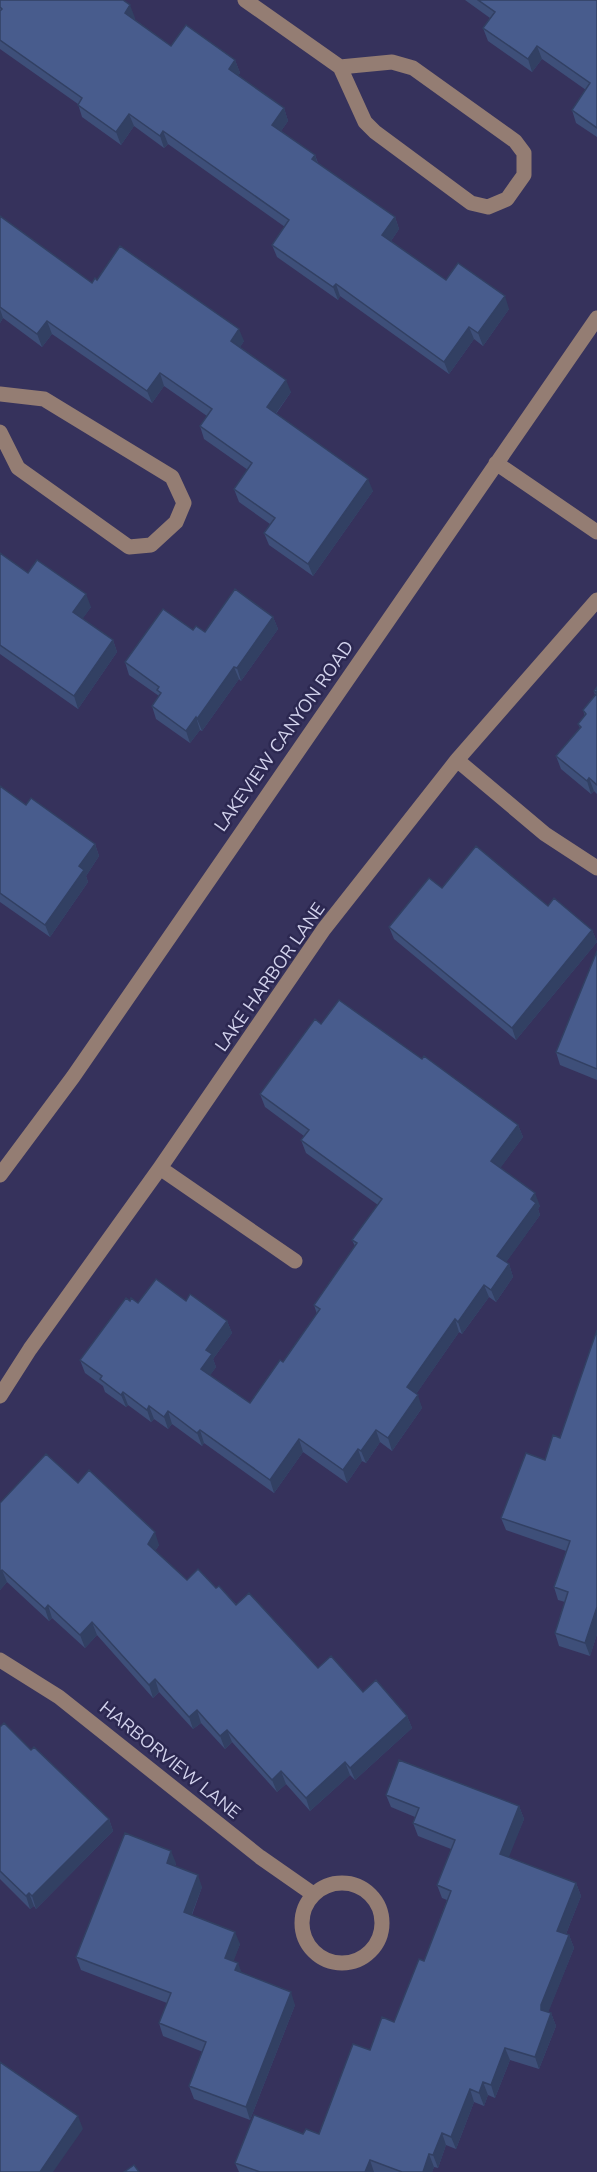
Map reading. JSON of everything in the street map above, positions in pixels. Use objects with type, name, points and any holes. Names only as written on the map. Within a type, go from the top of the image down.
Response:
[{"type":"street","points":[[245,0],[340,67],[365,122],[375,132],[471,203],[488,207],[507,199],[524,175],[524,153],[514,141],[413,68],[392,62],[340,67]]},
{"type":"street","name":"LAKEVIEW CANYON ROAD","points":[[0,1175],[73,1077],[597,318]]},
{"type":"street","points":[[0,394],[44,399],[172,477],[184,503],[176,522],[151,545],[129,547],[18,468],[0,432]]},
{"type":"street","points":[[496,463],[597,532]]},
{"type":"street","name":"LAKE HARBOR LANE","points":[[0,1396],[30,1349],[160,1167],[324,929],[457,760],[597,600]]},
{"type":"street","points":[[457,760],[545,834],[597,868]]},
{"type":"street","points":[[160,1167],[295,1261]]},
{"type":"street","name":"HARBORVIEW LANE","points":[[0,1660],[58,1697],[260,1857],[313,1894]]},
{"type":"street","points":[[338,1883],[351,1884],[363,1889],[380,1910],[382,1924],[380,1937],[373,1948],[363,1957],[351,1963],[338,1964],[315,1953],[306,1943],[302,1930],[302,1917],[313,1894],[324,1886],[338,1883]]},
{"type":"building","points":[[0,0],[123,0],[130,5],[125,13],[171,46],[186,25],[235,60],[229,69],[284,108],[272,125],[315,155],[312,159],[395,217],[382,235],[446,280],[458,263],[505,296],[478,333],[469,327],[444,362],[336,284],[333,287],[272,245],[289,220],[163,131],[160,136],[129,114],[116,132],[78,105],[82,98],[0,40],[0,11],[2,9]]},
{"type":"building","points":[[478,0],[597,0],[597,128],[572,110],[590,83],[537,46],[528,59],[483,28],[495,12]]},
{"type":"building","points":[[0,216],[92,283],[95,278],[97,280],[120,246],[239,329],[231,341],[286,380],[267,407],[368,479],[308,564],[264,533],[275,518],[234,489],[252,463],[200,426],[212,409],[160,373],[147,391],[47,321],[37,334],[0,307]]},
{"type":"building","points":[[0,553],[28,573],[37,560],[86,594],[73,612],[113,640],[74,696],[0,645]]},
{"type":"building","points":[[235,589],[273,617],[237,668],[234,667],[186,731],[152,706],[161,693],[157,690],[159,687],[125,662],[163,609],[193,630],[196,626],[205,632]]},
{"type":"building","points":[[597,693],[597,785],[589,778],[587,781],[556,756],[581,727],[578,724],[586,714],[583,710]]},
{"type":"building","points":[[0,786],[26,805],[31,798],[95,844],[79,866],[84,870],[45,925],[0,893]]},
{"type":"building","points":[[476,846],[548,906],[554,898],[592,930],[512,1028],[389,927],[429,878],[442,888]]},
{"type":"building","points":[[597,951],[597,1069],[556,1052]]},
{"type":"building","points":[[339,1000],[422,1059],[424,1056],[518,1125],[491,1161],[535,1193],[531,1199],[536,1203],[497,1256],[509,1264],[491,1290],[484,1285],[458,1322],[455,1319],[407,1387],[418,1395],[388,1438],[376,1430],[343,1470],[299,1439],[270,1480],[200,1430],[197,1433],[168,1411],[164,1417],[149,1406],[147,1410],[123,1392],[121,1395],[100,1379],[102,1376],[80,1360],[126,1298],[130,1301],[131,1298],[138,1303],[156,1279],[186,1301],[190,1294],[227,1321],[206,1350],[212,1354],[201,1369],[250,1403],[280,1360],[283,1362],[320,1309],[314,1305],[357,1243],[352,1240],[382,1199],[301,1140],[309,1130],[260,1094],[315,1019],[321,1024]]},
{"type":"building","points":[[597,1330],[597,1607],[585,1643],[555,1633],[568,1592],[554,1587],[570,1541],[501,1518],[526,1453],[545,1460],[553,1435],[560,1438]]},
{"type":"building","points":[[46,1454],[78,1483],[89,1470],[155,1532],[148,1544],[187,1580],[198,1569],[216,1588],[219,1586],[236,1605],[249,1593],[318,1668],[331,1656],[363,1692],[376,1680],[407,1716],[350,1768],[345,1762],[306,1798],[281,1771],[272,1780],[227,1730],[220,1736],[197,1710],[189,1717],[155,1679],[149,1685],[92,1622],[80,1635],[48,1605],[45,1609],[2,1570],[0,1572],[0,1503]]},
{"type":"building","points":[[4,1723],[31,1750],[34,1747],[109,1819],[32,1896],[29,1893],[26,1896],[0,1871],[0,1727]]},
{"type":"building","points":[[399,1760],[519,1806],[500,1854],[576,1883],[557,1931],[569,1935],[541,2005],[541,2010],[551,2013],[535,2057],[505,2048],[491,2085],[483,2082],[479,2093],[470,2089],[451,2137],[442,2133],[433,2155],[429,2154],[423,2172],[402,2172],[370,2160],[365,2172],[260,2172],[235,2163],[254,2115],[303,2134],[306,2129],[319,2134],[353,2044],[370,2050],[382,2017],[394,2022],[419,1959],[424,1961],[451,1891],[437,1885],[455,1840],[413,1823],[419,1808],[386,1795]]},
{"type":"building","points":[[125,1833],[171,1851],[167,1863],[198,1875],[184,1912],[235,1932],[225,1958],[238,1963],[235,1970],[291,1992],[246,2107],[189,2086],[206,2042],[159,2023],[171,1993],[76,1957]]},
{"type":"building","points":[[0,2062],[78,2116],[40,2172],[0,2172]]},
{"type":"building","points":[[134,2165],[139,2172],[124,2172]]}]
